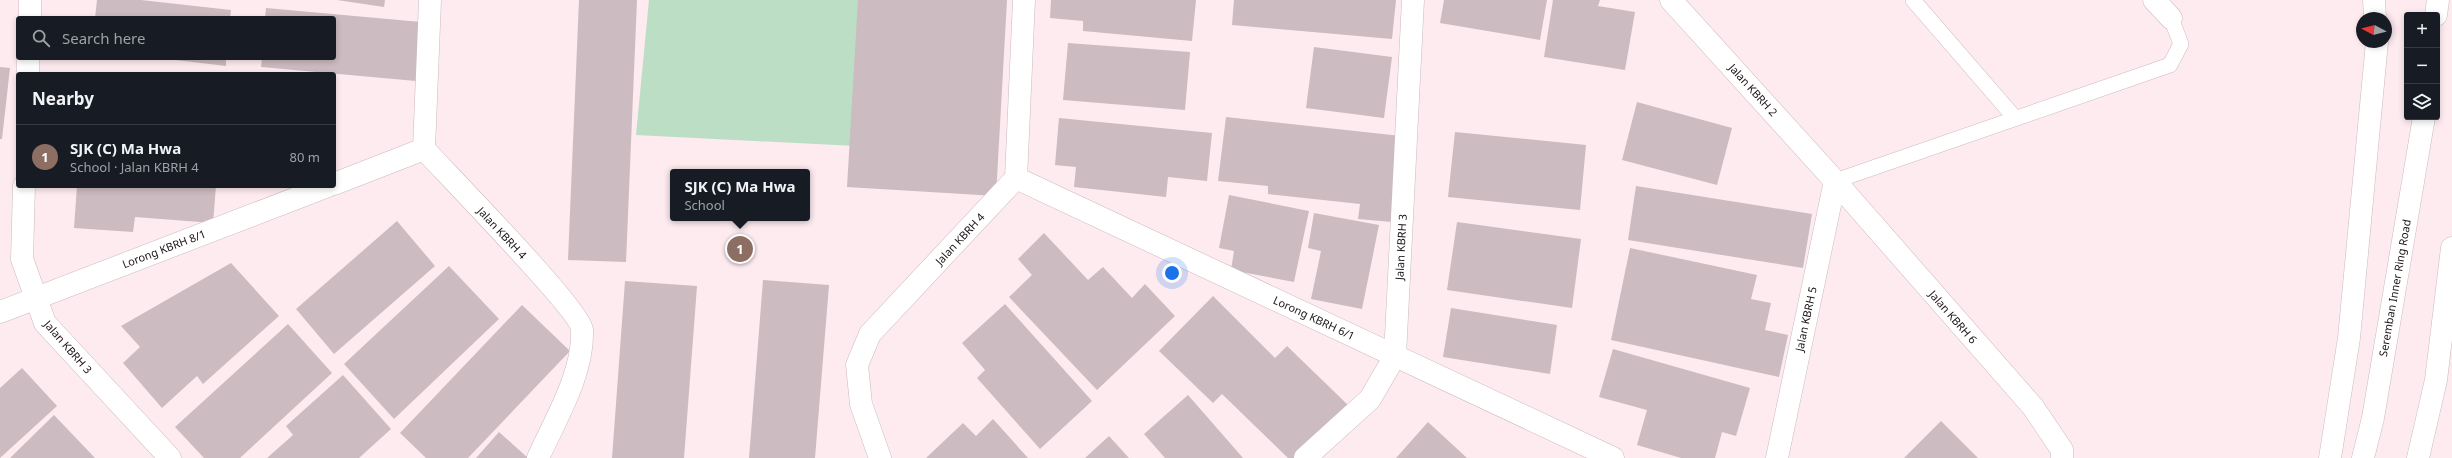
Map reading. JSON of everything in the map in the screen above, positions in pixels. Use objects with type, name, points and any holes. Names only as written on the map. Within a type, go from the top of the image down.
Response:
[{"type":"main road","points":[[30,0],[30,16]]},
{"type":"main road","points":[[336,183],[424,149],[430,0]]},
{"type":"main road","points":[[1016,178],[1024,0]]},
{"type":"main road","name":"Jalan KBRH 3","points":[[1305,458],[1370,399],[1395,356],[1413,0]]},
{"type":"main road","name":"Jalan KBRH 2","points":[[1672,0],[1835,181]]},
{"type":"main road","points":[[2154,0],[2171,18]]},
{"type":"main road","points":[[2374,0],[2375,12]]},
{"type":"main road","points":[[2436,12],[2438,0]]},
{"type":"main road","points":[[2330,458],[2349,338],[2376,48]]},
{"type":"main road","points":[[28,60],[28,72]]},
{"type":"main road","name":"Seremban Inner Ring Road","points":[[2363,458],[2373,418],[2423,120]]},
{"type":"main road","name":"Jalan KBRH 4","points":[[424,149],[563,300],[582,328],[576,373],[538,458]]},
{"type":"main road","name":"Jalan KBRH 4","points":[[880,458],[860,404],[857,365],[870,334],[1016,178]]},
{"type":"main road","name":"Lorong KBRH 6/1","points":[[1016,178],[1613,458]]},
{"type":"main road","name":"Jalan KBRH 5","points":[[1777,458],[1835,181]]},
{"type":"main road","name":"Jalan KBRH 6","points":[[1835,181],[2033,407],[2062,450],[2062,458]]},
{"type":"main road","name":"Jalan KBRH 3","points":[[24,188],[22,259],[45,323],[170,458]]},
{"type":"main road","name":"Lorong KBRH 8/1","points":[[0,312],[323,188]]},
{"type":"main road","points":[[2418,458],[2436,380],[2452,248]]},
{"type":"lane","points":[[1913,0],[2015,118]]},
{"type":"lane","points":[[1835,181],[2170,65],[2181,44],[2171,18]]},
{"type":"green space","points":[[649,0],[870,0],[856,146],[636,135]]},
{"type":"building","points":[[97,0],[141,0],[231,10],[230,16],[95,16]]},
{"type":"building","points":[[337,0],[385,0],[384,7]]},
{"type":"building","points":[[579,0],[637,0],[626,262],[568,260]]},
{"type":"building","points":[[858,0],[1007,0],[996,196],[847,187]]},
{"type":"building","points":[[1051,0],[1196,0],[1192,41],[1083,31],[1083,21],[1050,18]]},
{"type":"building","points":[[1234,0],[1396,0],[1392,39],[1232,25]]},
{"type":"building","points":[[1444,0],[1547,0],[1540,40],[1440,23]]},
{"type":"building","points":[[1553,0],[1600,0],[1598,6],[1635,12],[1625,70],[1544,57]]},
{"type":"building","points":[[266,8],[421,22],[416,81],[336,74],[336,72],[316,72],[261,67],[262,60],[336,60],[336,16],[265,16]]},
{"type":"building","points":[[1068,43],[1190,52],[1185,110],[1063,100]]},
{"type":"building","points":[[1314,47],[1392,57],[1384,118],[1306,108]]},
{"type":"building","points":[[176,60],[226,60],[226,66]]},
{"type":"building","points":[[0,67],[10,68],[2,139],[0,139]]},
{"type":"building","points":[[1637,102],[1732,128],[1717,185],[1622,160]]},
{"type":"building","points":[[1226,117],[1401,136],[1392,222],[1358,219],[1360,204],[1268,194],[1268,186],[1218,181]]},
{"type":"building","points":[[1059,118],[1212,133],[1207,181],[1168,177],[1166,197],[1074,187],[1076,167],[1055,165]]},
{"type":"building","points":[[1455,132],[1586,145],[1580,210],[1448,197]]},
{"type":"building","points":[[1636,186],[1812,214],[1803,268],[1628,240]]},
{"type":"building","points":[[77,188],[216,188],[213,223],[135,217],[133,232],[74,228]]},
{"type":"building","points":[[1229,195],[1309,211],[1294,282],[1231,270],[1234,251],[1219,248]]},
{"type":"building","points":[[1314,213],[1379,225],[1362,309],[1311,299],[1321,251],[1308,248]]},
{"type":"building","points":[[397,221],[435,266],[334,354],[296,309]]},
{"type":"building","points":[[1457,222],[1581,239],[1572,308],[1447,290]]},
{"type":"building","points":[[1044,233],[1088,280],[1103,267],[1132,298],[1145,284],[1175,316],[1097,390],[1009,297],[1032,275],[1018,259]]},
{"type":"building","points":[[1630,248],[1757,275],[1751,299],[1771,303],[1765,330],[1788,335],[1779,377],[1611,340]]},
{"type":"building","points":[[231,263],[279,316],[203,384],[197,376],[162,408],[123,363],[140,347],[121,326]]},
{"type":"building","points":[[449,266],[499,319],[394,419],[344,364]]},
{"type":"building","points":[[763,280],[829,285],[815,458],[749,458]]},
{"type":"building","points":[[625,281],[697,286],[684,458],[612,458]]},
{"type":"building","points":[[1213,296],[1275,358],[1287,346],[1348,405],[1296,458],[1288,458],[1222,394],[1213,403],[1159,351]]},
{"type":"building","points":[[1005,304],[1092,401],[1040,449],[977,378],[985,370],[962,343]]},
{"type":"building","points":[[522,305],[570,351],[468,458],[426,458],[400,433]]},
{"type":"building","points":[[1451,308],[1557,325],[1550,374],[1443,357]]},
{"type":"building","points":[[288,324],[332,373],[240,458],[204,458],[175,427]]},
{"type":"building","points":[[1613,349],[1750,388],[1736,436],[1722,432],[1715,458],[1681,458],[1637,445],[1647,410],[1599,397]]},
{"type":"building","points":[[22,368],[57,406],[0,458],[0,388]]},
{"type":"building","points":[[343,375],[391,429],[359,458],[267,458],[293,435],[286,426]]},
{"type":"building","points":[[1188,395],[1243,458],[1165,458],[1144,434]]},
{"type":"building","points":[[54,415],[95,458],[10,458]]},
{"type":"building","points":[[993,419],[1028,458],[926,458],[963,423],[976,436]]},
{"type":"building","points":[[1941,421],[1978,458],[1904,458]]},
{"type":"building","points":[[1428,422],[1467,458],[1396,458]]},
{"type":"building","points":[[499,432],[528,458],[476,458]]},
{"type":"building","points":[[1109,436],[1129,458],[1085,458]]},
{"type":"place","name":"SJK (C) Ma Hwa","points":[[740,249]]}]
